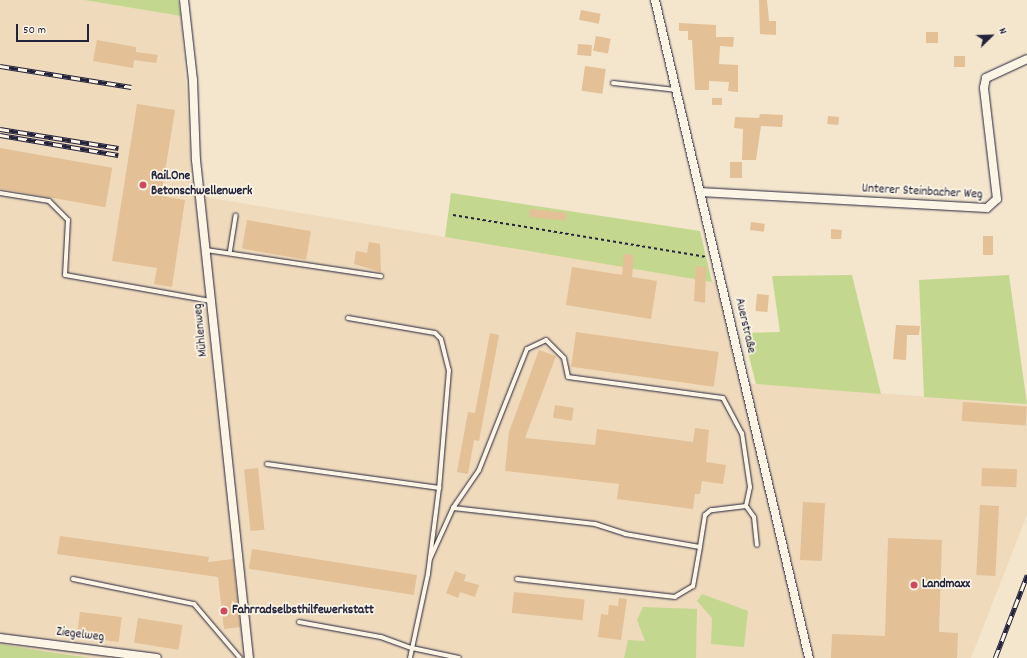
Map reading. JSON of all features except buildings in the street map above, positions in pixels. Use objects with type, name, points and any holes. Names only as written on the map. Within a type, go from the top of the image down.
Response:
[{"type":"street","name":"Mühlenweg","points":[[184,0],[211,301],[249,658]]},
{"type":"street","name":"Auerstraße","points":[[656,0],[809,658]]},
{"type":"street","name":"Unterer Steinbacher Weg","points":[[700,192],[987,208],[997,199],[984,88],[986,78],[1027,59]]},
{"type":"street","name":"Ziegelweg","points":[[0,638],[157,658]]},
{"type":"lane","points":[[613,83],[676,90]]},
{"type":"lane","points":[[0,193],[49,200],[68,220],[65,276],[211,301]]},
{"type":"lane","points":[[230,251],[236,215]]},
{"type":"lane","points":[[206,250],[230,251],[381,276]]},
{"type":"lane","points":[[348,318],[435,333],[441,339],[449,370],[439,488],[430,559],[410,658]]},
{"type":"lane","points":[[430,559],[453,508],[479,470],[527,349],[546,340],[564,358],[568,377],[723,398],[742,433],[750,473],[746,506],[754,517],[757,545]]},
{"type":"lane","points":[[267,464],[439,488]]},
{"type":"lane","points":[[517,578],[675,597],[693,586],[705,515],[711,510],[746,506]]},
{"type":"lane","points":[[453,508],[595,524],[625,534],[700,547]]},
{"type":"lane","points":[[73,579],[194,604],[240,658]]},
{"type":"lane","points":[[299,622],[381,637],[412,648],[459,658]]},
{"type":"path","points":[[453,215],[716,258]]},
{"type":"shaded area","points":[[0,0],[84,0],[181,16],[193,195],[716,282],[740,383],[1027,404],[1027,515],[971,658],[0,658]]},
{"type":"green space","points":[[84,0],[178,0],[181,16]]},
{"type":"green space","points":[[451,193],[700,231],[712,282],[445,237]]},
{"type":"green space","points":[[852,275],[881,394],[756,384],[743,333],[780,332],[772,276]]},
{"type":"green space","points":[[1009,275],[1027,404],[924,397],[919,280]]},
{"type":"green space","points":[[702,594],[748,611],[744,647],[711,644],[712,618],[697,601]]},
{"type":"green space","points":[[643,607],[697,609],[696,658],[624,658],[628,640],[645,641],[637,620]]},
{"type":"green space","points":[[0,644],[48,652],[91,658],[0,658]]},
{"type":"railway","points":[[0,66],[131,87]]},
{"type":"railway","points":[[0,129],[118,148]]},
{"type":"railway","points":[[0,135],[118,155]]},
{"type":"railway","points":[[995,658],[1027,575]]},
{"type":"place","name":"Rail.One Betonschwellenwerk","points":[[143,185]]},
{"type":"place","name":"Landmaxx","points":[[914,585]]},
{"type":"place","name":"Fahrradselbsthilfewerkstatt","points":[[224,611]]}]
